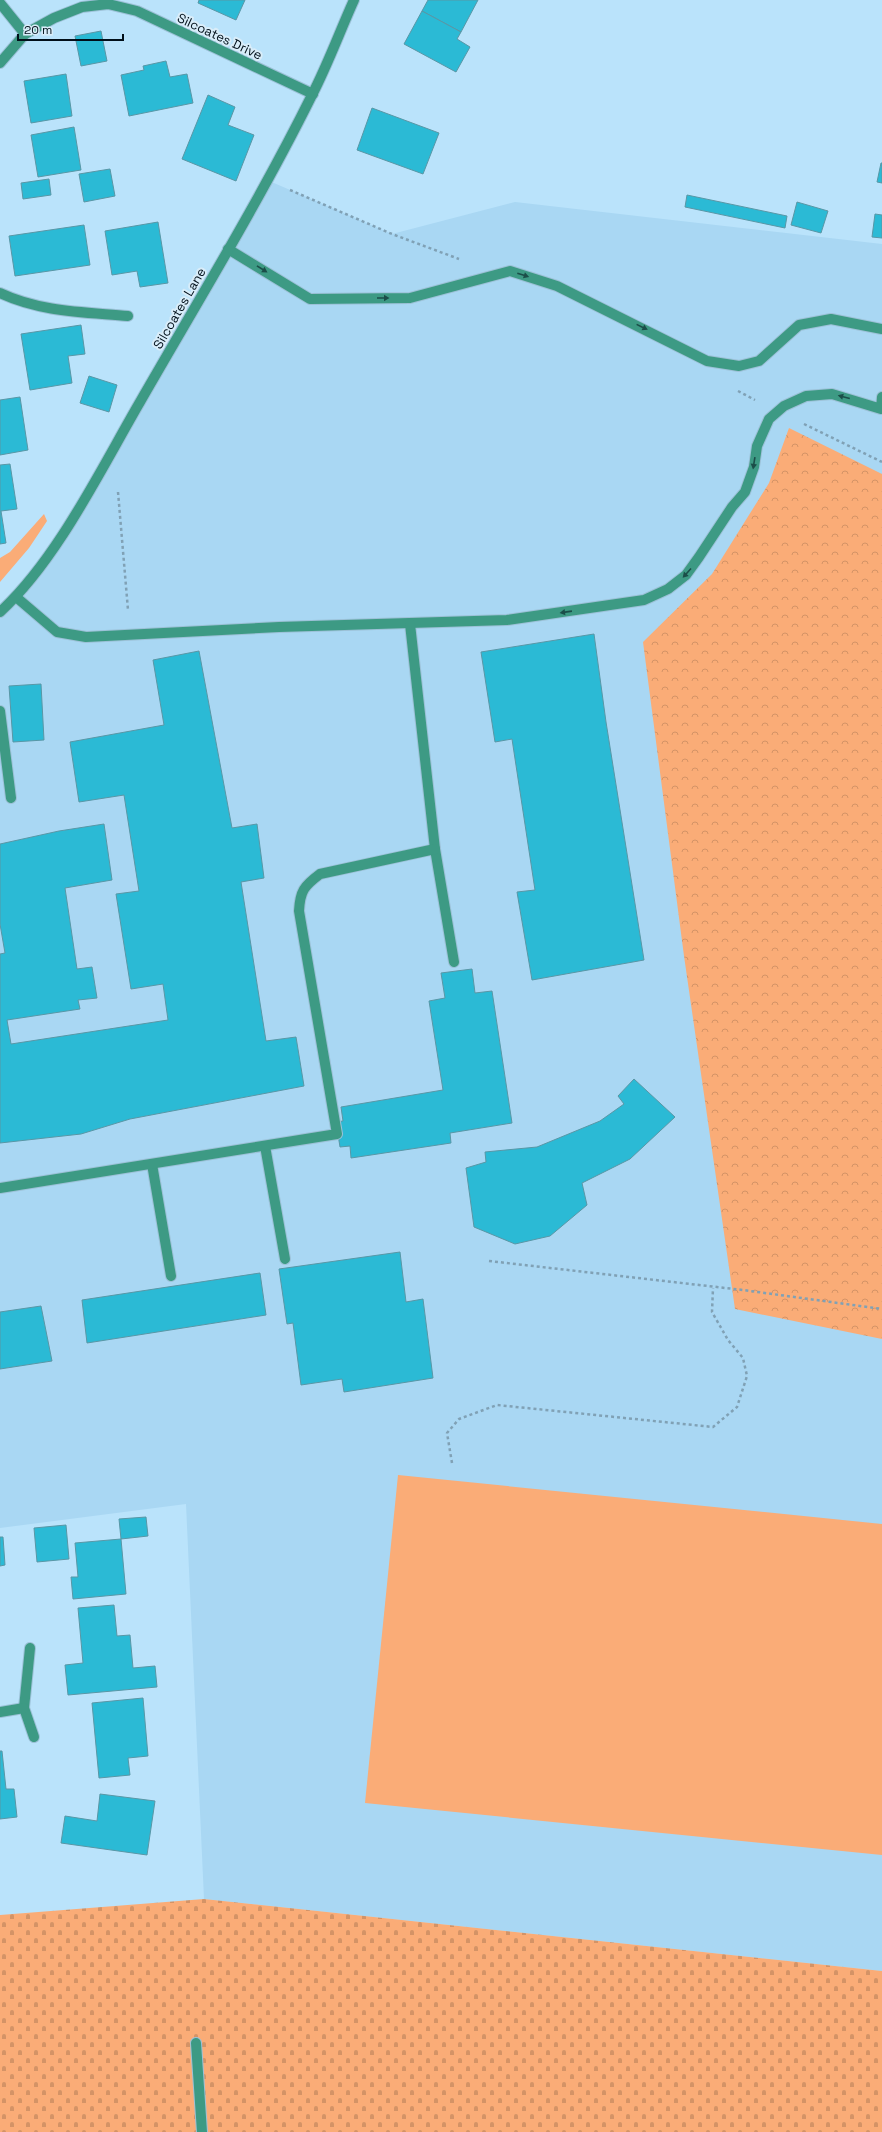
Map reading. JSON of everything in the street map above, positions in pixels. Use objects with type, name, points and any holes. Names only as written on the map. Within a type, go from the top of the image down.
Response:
[{"type":"street","name":"Silcoates Lane","points":[[0,612],[16,597],[65,530],[228,249],[313,94],[354,0]]},
{"type":"street","points":[[0,3],[25,34]]},
{"type":"street","name":"Silcoates Drive","points":[[0,63],[25,34],[54,18],[82,7],[108,4],[137,11],[313,94]]},
{"type":"street","points":[[228,249],[310,299],[410,298],[510,271],[557,286],[707,360],[739,366],[759,361],[799,325],[831,319],[882,329]]},
{"type":"street","points":[[0,293],[18,302],[45,308],[128,316]]},
{"type":"street","points":[[16,597],[57,632],[86,637],[506,620],[644,600],[668,589],[686,575],[732,507],[745,492],[754,467],[756,446],[769,419],[778,411],[784,406],[806,396],[832,394],[881,409],[882,397]]},
{"type":"street","points":[[410,624],[435,849],[454,962]]},
{"type":"street","points":[[0,711],[11,798]]},
{"type":"street","points":[[0,1188],[337,1134],[299,911],[300,895],[308,883],[320,874],[435,849]]},
{"type":"street","points":[[265,1146],[285,1259]]},
{"type":"street","points":[[152,1164],[171,1276]]},
{"type":"street","points":[[30,1648],[24,1708],[34,1737]]},
{"type":"street","points":[[0,1712],[24,1708]]},
{"type":"street","points":[[196,2043],[202,2132]]},
{"type":"path","points":[[267,180],[392,234]]},
{"type":"path","points":[[118,486],[130,635]]},
{"type":"path","points":[[489,1261],[713,1288],[743,1290],[882,1309]]},
{"type":"path","points":[[452,1462],[446,1433],[459,1419],[497,1404],[713,1427],[737,1407],[747,1376],[742,1358],[728,1340],[712,1312],[713,1288]]},
{"type":"shaded area","points":[[267,180],[392,234],[515,202],[882,244],[882,1971],[204,1899],[186,1504],[0,1528],[0,612],[61,537]]},
{"type":"green space","points":[[789,428],[882,474],[882,1339],[735,1309],[684,956],[643,642],[712,574],[769,483]]},
{"type":"green space","points":[[44,514],[47,521],[29,548],[0,582],[0,558],[10,552]]},
{"type":"green space","points":[[398,1475],[882,1524],[882,1855],[365,1803]]},
{"type":"green space","points":[[204,1899],[882,1971],[882,2132],[0,2132],[0,1915]]},
{"type":"building","points":[[199,0],[245,0],[236,20],[198,3]]},
{"type":"building","points":[[428,0],[478,0],[461,32],[422,11]]},
{"type":"building","points":[[422,11],[461,32],[457,39],[470,47],[456,72],[404,44]]},
{"type":"building","points":[[101,31],[107,61],[81,66],[75,36]]},
{"type":"building","points":[[166,61],[170,77],[187,74],[193,103],[129,116],[121,75],[144,70],[143,66]]},
{"type":"building","points":[[66,74],[72,116],[31,123],[24,81]]},
{"type":"building","points":[[208,95],[235,107],[228,125],[254,135],[236,181],[182,159]]},
{"type":"building","points":[[372,108],[439,133],[423,174],[357,150]]},
{"type":"building","points":[[74,127],[81,170],[38,177],[31,135]]},
{"type":"building","points":[[882,163],[882,183],[877,182]]},
{"type":"building","points":[[110,169],[115,196],[84,202],[79,174]]},
{"type":"building","points":[[49,179],[51,195],[23,199],[21,183]]},
{"type":"building","points":[[687,195],[787,216],[785,228],[685,207]]},
{"type":"building","points":[[797,202],[828,211],[821,233],[791,225]]},
{"type":"building","points":[[875,214],[882,215],[882,238],[872,237]]},
{"type":"building","points":[[158,222],[168,283],[140,287],[137,271],[112,275],[105,231]]},
{"type":"building","points":[[84,225],[90,265],[15,276],[9,236]]},
{"type":"building","points":[[81,325],[85,354],[68,356],[72,383],[30,390],[21,334]]},
{"type":"building","points":[[89,376],[117,385],[109,412],[80,403]]},
{"type":"building","points":[[20,397],[28,450],[0,455],[0,400]]},
{"type":"building","points":[[10,464],[17,509],[1,511],[6,543],[0,544],[0,465]]},
{"type":"building","points":[[594,634],[606,722],[644,960],[532,980],[517,892],[535,890],[512,739],[495,742],[481,652]]},
{"type":"building","points":[[199,651],[232,828],[257,824],[264,878],[241,882],[266,1041],[296,1037],[304,1086],[130,1119],[81,1134],[0,1143],[0,954],[5,953],[0,924],[0,844],[59,831],[104,824],[112,880],[65,888],[77,969],[92,967],[97,998],[78,1000],[80,1009],[7,1020],[11,1044],[168,1020],[163,984],[131,989],[116,894],[139,891],[124,795],[79,802],[70,742],[164,725],[153,660]]},
{"type":"building","points":[[41,684],[44,740],[13,742],[9,686]]},
{"type":"building","points":[[472,969],[475,993],[492,991],[512,1123],[450,1133],[451,1143],[351,1158],[350,1146],[340,1147],[336,1122],[343,1121],[341,1107],[443,1090],[429,1001],[445,998],[441,973]]},
{"type":"building","points":[[634,1079],[675,1117],[630,1159],[582,1183],[587,1205],[550,1236],[515,1244],[474,1227],[466,1168],[486,1162],[485,1152],[537,1147],[600,1121],[624,1104],[618,1096]]},
{"type":"building","points":[[400,1252],[406,1302],[423,1299],[433,1378],[344,1392],[342,1379],[301,1385],[293,1323],[287,1324],[279,1269]]},
{"type":"building","points":[[260,1273],[266,1315],[87,1343],[82,1300]]},
{"type":"building","points":[[41,1306],[52,1361],[0,1369],[0,1312]]},
{"type":"building","points":[[146,1517],[148,1536],[121,1539],[119,1519]]},
{"type":"building","points":[[66,1525],[69,1559],[37,1562],[34,1528]]},
{"type":"building","points":[[0,1537],[3,1537],[5,1565],[0,1566]]},
{"type":"building","points":[[121,1539],[126,1594],[73,1599],[71,1577],[78,1577],[75,1543]]},
{"type":"building","points":[[114,1605],[117,1636],[130,1635],[133,1668],[155,1666],[157,1687],[68,1695],[65,1665],[83,1663],[78,1608]]},
{"type":"building","points":[[143,1698],[148,1756],[128,1758],[130,1775],[99,1778],[92,1703]]},
{"type":"building","points":[[0,1751],[2,1751],[6,1789],[14,1789],[17,1817],[0,1819]]},
{"type":"building","points":[[100,1794],[155,1801],[147,1855],[61,1843],[65,1816],[97,1821]]}]
